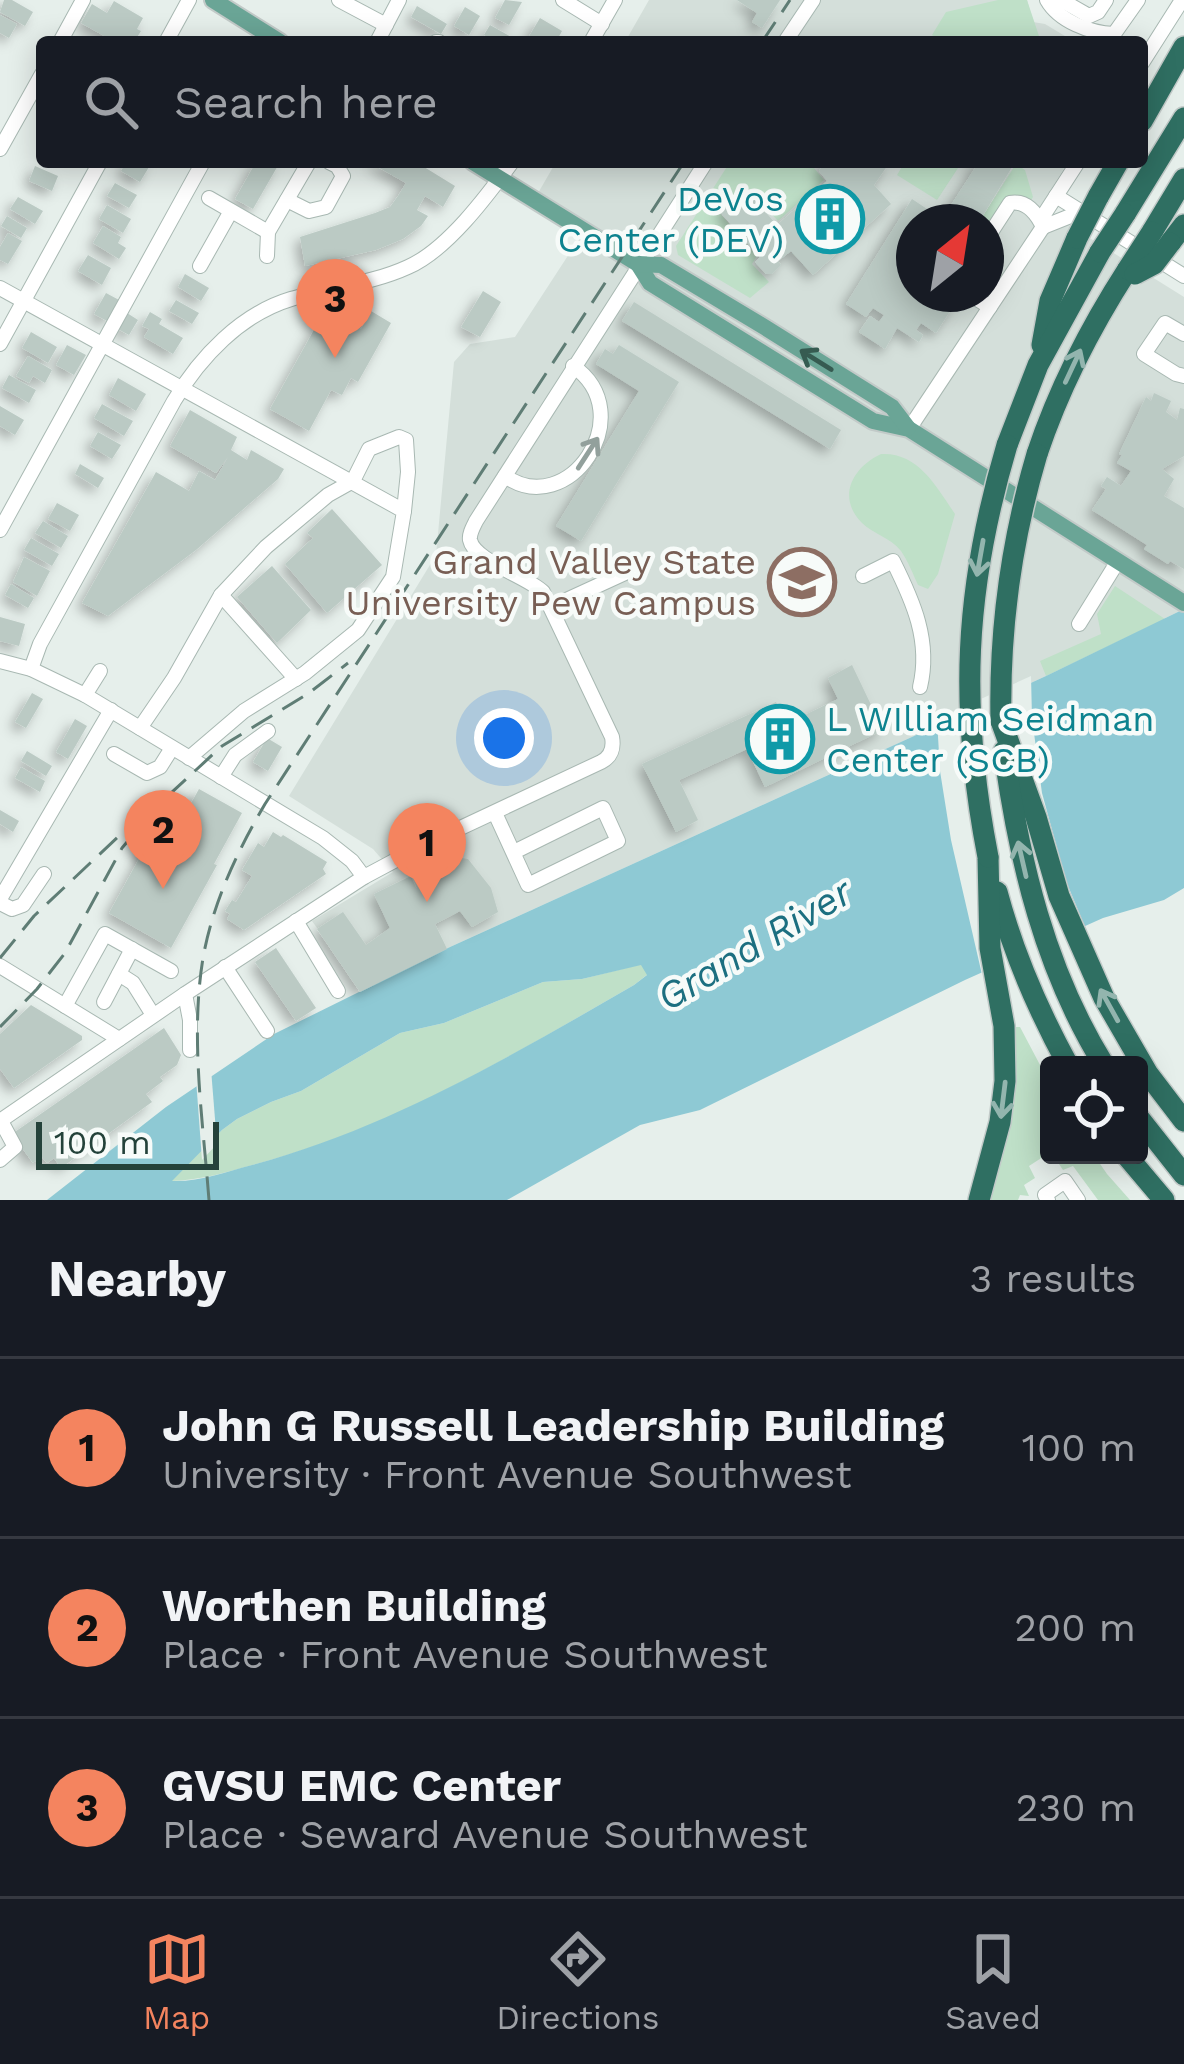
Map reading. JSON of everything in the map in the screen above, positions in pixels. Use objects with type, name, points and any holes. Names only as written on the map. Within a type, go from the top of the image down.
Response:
[{"type":"highway","points":[[1148,110],[1184,47]]},
{"type":"highway","points":[[1064,1056],[1028,984],[1005,923],[988,856],[968,704],[978,566],[993,490],[1038,365],[1100,252],[1184,118]]},
{"type":"highway","points":[[1038,365],[1050,301],[1115,168]]},
{"type":"highway","points":[[1100,1056],[1036,914],[1017,838],[1001,721],[1002,640],[1008,578],[1026,494],[1067,376],[1128,275],[1154,264],[1184,179]]},
{"type":"highway","points":[[1161,237],[1184,224]]},
{"type":"highway","points":[[1001,721],[1059,896],[1085,957],[1148,1074],[1184,1121]]},
{"type":"highway","points":[[979,1200],[1000,1123],[1005,1082],[1004,1026],[990,948],[988,856]]},
{"type":"highway","points":[[1148,1129],[1184,1175]]},
{"type":"highway","points":[[1134,1164],[1164,1200]]},
{"type":"main road","points":[[213,0],[268,36]]},
{"type":"main road","points":[[483,168],[638,264],[650,283],[873,421],[909,429],[1184,603]]},
{"type":"street","points":[[62,36],[83,0]]},
{"type":"street","points":[[169,36],[189,0]]},
{"type":"street","points":[[339,0],[381,34],[400,0]]},
{"type":"street","points":[[563,0],[602,24]]},
{"type":"street","points":[[595,36],[615,0]]},
{"type":"street","points":[[789,36],[813,0]]},
{"type":"street","points":[[1047,0],[1053,10],[1094,34],[1114,34],[1138,0]]},
{"type":"street","points":[[1061,0],[1089,16],[1106,0]]},
{"type":"street","points":[[1148,54],[1182,0]]},
{"type":"street","points":[[0,149],[36,85]]},
{"type":"street","points":[[0,344],[97,168]]},
{"type":"street","points":[[0,530],[200,168]]},
{"type":"street","points":[[266,256],[268,232],[306,168]]},
{"type":"street","points":[[287,200],[309,211],[326,207],[343,176],[338,168]]},
{"type":"street","points":[[32,669],[35,653],[182,386],[215,347],[249,318],[287,300],[412,266],[446,239],[508,168]]},
{"type":"street","points":[[0,1160],[15,1148],[0,1121],[153,1015],[364,877],[605,760],[612,749],[611,736],[543,592],[478,553],[470,541],[476,521],[702,168]]},
{"type":"street","points":[[1004,286],[1074,168]]},
{"type":"street","points":[[1056,196],[1094,207],[1184,276]]},
{"type":"street","points":[[209,198],[268,232]]},
{"type":"street","points":[[1004,212],[1010,203],[1021,203],[1036,213],[1043,227]]},
{"type":"street","points":[[1043,227],[1094,207]]},
{"type":"street","points":[[200,266],[231,211]]},
{"type":"street","points":[[0,288],[404,511]]},
{"type":"street","points":[[909,429],[987,312]]},
{"type":"street","points":[[1184,334],[1165,322],[1144,354],[1184,376]]},
{"type":"street","points":[[505,476],[521,485],[561,481],[596,445],[600,404],[584,373],[574,366]]},
{"type":"street","points":[[140,728],[221,595],[266,547],[328,495],[353,482],[369,449],[399,437],[406,440],[408,472],[393,577],[374,610],[347,642],[244,711],[189,758]]},
{"type":"street","points":[[862,576],[892,561],[917,615],[924,652],[920,687]]},
{"type":"street","points":[[1079,624],[1118,561]]},
{"type":"street","points":[[551,608],[636,568]]},
{"type":"street","points":[[221,595],[296,679]]},
{"type":"street","points":[[0,661],[32,669],[85,695],[339,849],[364,877]]},
{"type":"street","points":[[85,695],[100,670]]},
{"type":"street","points":[[44,874],[23,904],[12,909],[0,901],[110,710]]},
{"type":"street","points":[[220,778],[235,755],[268,731]]},
{"type":"street","points":[[114,754],[147,772],[160,767],[172,748]]},
{"type":"street","points":[[495,813],[528,885],[618,841],[603,808],[514,852]]},
{"type":"street","points":[[296,921],[338,991]]},
{"type":"street","points":[[65,1006],[105,934],[171,971]]},
{"type":"street","points":[[104,1002],[132,949]]},
{"type":"street","points":[[0,966],[119,1039]]},
{"type":"street","points":[[225,968],[267,1030]]},
{"type":"street","points":[[119,974],[133,983],[153,1015]]},
{"type":"street","points":[[185,994],[190,1050]]},
{"type":"street","points":[[1043,1198],[1065,1181],[1078,1200]]},
{"type":"shaded area","points":[[649,0],[1027,0],[1033,22],[1065,36],[628,36]]},
{"type":"shaded area","name":"Grand Valley State University Pew Campus","points":[[553,168],[1064,168],[1040,207],[1184,297],[1184,609],[450,947],[363,992],[312,921],[393,872],[373,849],[289,796],[436,555],[454,362],[470,344],[515,337],[584,231],[534,200]]},
{"type":"green space","points":[[998,0],[1027,0],[1039,36],[934,36],[946,12]]},
{"type":"green space","points":[[726,168],[814,168],[824,180],[778,221],[747,187],[718,211],[757,256],[752,264],[769,282],[750,298],[678,255],[676,246]]},
{"type":"green space","points":[[901,168],[958,168],[937,200],[897,175]]},
{"type":"green space","points":[[1013,168],[1022,168],[1033,197],[1028,205],[1017,197],[1004,212],[1004,204],[990,204]]},
{"type":"green space","points":[[881,454],[916,465],[955,514],[938,574],[928,589],[918,585],[901,551],[862,523],[850,503],[856,475]]},
{"type":"green space","points":[[1115,586],[1165,619],[1046,676],[1040,661],[1101,634],[1097,614]]},
{"type":"green space","points":[[642,964],[648,974],[634,985],[406,1109],[310,1148],[215,1175],[170,1181],[237,1119],[301,1091],[400,1033],[444,1023],[543,982],[582,979]]},
{"type":"green space","points":[[1010,1027],[1020,1027],[1040,1065],[1040,1159],[1029,1166],[1035,1178],[1024,1185],[1029,1196],[989,1200]]},
{"type":"green space","points":[[1059,1164],[1100,1164],[1130,1200],[1098,1200],[1073,1166],[1063,1170]]},
{"type":"water","name":"Grand River","points":[[1184,609],[1184,888],[1164,900],[1103,918],[965,980],[700,1110],[640,1125],[507,1200],[47,1200],[166,1107],[274,1034],[450,947]],"holes":[[[641,965],[647,975],[542,1038],[401,1111],[303,1150],[212,1176],[172,1181],[237,1119],[301,1091],[400,1033],[444,1023],[543,982],[582,979]]]},
{"type":"pier","points":[[1031,676],[1042,793],[1066,881],[1087,932],[983,979],[951,840],[937,719]]},
{"type":"pier","points":[[211,1069],[217,1144],[202,1160],[196,1079]]},
{"type":"building","points":[[4,0],[33,12],[25,26],[0,12]]},
{"type":"building","points":[[505,0],[522,2],[509,25],[495,18]]},
{"type":"building","points":[[737,0],[780,0],[762,28],[752,22],[757,13]]},
{"type":"building","points":[[114,1],[143,18],[137,29],[141,31],[138,36],[104,36],[81,23],[92,4],[107,13]]},
{"type":"building","points":[[417,6],[447,24],[441,34],[411,17]]},
{"type":"building","points":[[465,7],[480,16],[469,35],[454,26]]},
{"type":"building","points":[[0,15],[17,24],[9,38],[0,33]]},
{"type":"building","points":[[540,18],[562,31],[559,36],[529,36]]},
{"type":"building","points":[[490,25],[509,36],[486,36]]},
{"type":"building","points":[[35,166],[58,176],[52,191],[29,181]]},
{"type":"building","points":[[123,168],[148,168],[140,182]]},
{"type":"building","points":[[253,168],[277,168],[253,209],[235,199]]},
{"type":"building","points":[[380,168],[426,168],[455,186],[443,207],[425,196],[417,210],[428,216],[403,239],[305,266],[300,237],[390,207],[406,183]]},
{"type":"building","name":"DeVos Center (DEV)","points":[[886,168],[874,185],[891,204],[813,275],[791,251],[778,261],[781,265],[772,274],[766,274],[755,262],[760,257],[720,212],[745,189],[777,225],[827,181],[819,171]]},
{"type":"building","points":[[975,168],[1011,168],[990,204],[952,204]]},
{"type":"building","points":[[115,183],[137,195],[129,208],[107,196]]},
{"type":"building","points":[[18,197],[43,211],[35,224],[10,209]]},
{"type":"building","points":[[107,205],[131,219],[123,233],[99,219]]},
{"type":"building","points":[[7,216],[27,228],[21,238],[1,226]]},
{"type":"building","points":[[896,224],[896,312],[949,312],[936,333],[921,323],[916,330],[923,335],[919,342],[897,328],[885,349],[859,332],[870,316],[879,322],[884,315],[873,308],[866,317],[846,304]]},
{"type":"building","points":[[103,226],[121,237],[118,243],[126,248],[119,259],[93,243]]},
{"type":"building","points":[[8,233],[22,241],[8,264],[0,260],[0,247]]},
{"type":"building","points":[[88,255],[111,268],[102,285],[78,271]]},
{"type":"building","points":[[185,274],[209,288],[201,301],[178,287]]},
{"type":"building","points":[[483,291],[501,302],[480,337],[461,327]]},
{"type":"building","points":[[106,293],[119,300],[107,321],[94,314]]},
{"type":"building","points":[[176,300],[199,313],[192,324],[169,311]]},
{"type":"building","points":[[634,302],[841,430],[830,449],[622,321]]},
{"type":"building","points":[[371,311],[391,323],[358,382],[351,378],[342,395],[331,390],[309,431],[270,409],[315,328],[332,338],[343,318],[361,329]]},
{"type":"building","points":[[150,312],[162,319],[159,324],[183,338],[173,354],[144,337],[149,329],[142,326]]},
{"type":"building","points":[[127,313],[138,320],[129,335],[118,329]]},
{"type":"building","points":[[31,332],[57,347],[48,363],[22,348]]},
{"type":"building","points":[[67,345],[86,355],[74,375],[56,365]]},
{"type":"building","points":[[619,345],[679,382],[581,541],[556,526],[639,391],[596,364],[605,349],[613,354]]},
{"type":"building","points":[[28,356],[52,370],[45,383],[33,376],[29,383],[16,376]]},
{"type":"building","points":[[9,375],[36,390],[29,403],[2,388]]},
{"type":"building","points":[[118,378],[146,394],[136,411],[109,395]]},
{"type":"building","points":[[1154,393],[1171,401],[1166,412],[1177,420],[1180,408],[1184,409],[1184,456],[1162,469],[1174,479],[1164,496],[1184,508],[1184,569],[1144,549],[1147,545],[1092,510],[1106,489],[1101,486],[1107,477],[1121,486],[1131,471],[1117,463],[1119,454],[1146,397],[1151,401]]},
{"type":"building","points":[[102,404],[133,421],[124,436],[94,418]]},
{"type":"building","points":[[0,406],[24,420],[15,435],[0,426]]},
{"type":"building","points":[[190,410],[237,437],[231,450],[247,460],[251,450],[284,469],[196,550],[108,616],[82,603],[156,472],[189,491],[199,471],[215,480],[228,457],[216,473],[170,446]]},
{"type":"building","points":[[98,432],[121,445],[112,459],[90,446]]},
{"type":"building","points":[[80,464],[104,478],[98,488],[75,474]]},
{"type":"building","points":[[57,503],[79,515],[70,531],[48,519]]},
{"type":"building","points":[[332,509],[382,565],[327,613],[285,564],[313,538],[307,533]]},
{"type":"building","points":[[43,521],[68,536],[61,548],[35,533]]},
{"type":"building","points":[[31,538],[59,554],[52,566],[24,550]]},
{"type":"building","points":[[24,557],[50,571],[37,596],[13,582]]},
{"type":"building","points":[[272,566],[311,610],[277,643],[237,597]]},
{"type":"building","points":[[11,584],[34,598],[28,608],[5,595]]},
{"type":"building","points":[[0,617],[25,624],[19,646],[0,641]]},
{"type":"building","name":"L WIlliam Seidman Center (SCB)","points":[[852,665],[883,730],[765,787],[747,749],[679,780],[698,820],[676,832],[642,764],[776,702],[786,724],[838,699],[828,678]]},
{"type":"building","points":[[32,693],[43,699],[26,728],[15,722]]},
{"type":"building","points":[[75,719],[87,726],[68,759],[56,752]]},
{"type":"building","points":[[267,738],[282,747],[268,771],[253,762]]},
{"type":"building","points":[[27,751],[52,766],[46,776],[21,761]]},
{"type":"building","points":[[21,767],[45,781],[40,792],[15,778]]},
{"type":"building","points":[[199,789],[242,813],[171,948],[109,913],[156,828],[172,837]]},
{"type":"building","points":[[0,810],[19,821],[13,832],[0,824]]},
{"type":"building","points":[[273,832],[327,862],[326,874],[244,930],[227,919],[230,914],[225,911],[252,876],[242,870],[258,843],[264,847]]},
{"type":"building","points":[[455,857],[468,859],[491,888],[498,912],[472,927],[460,911],[435,924],[447,949],[360,992],[317,929],[343,912],[366,945],[390,928],[374,894],[411,876],[416,888],[435,877],[429,868]]},
{"type":"building","points":[[276,948],[316,1008],[296,1021],[255,962]]},
{"type":"building","points":[[31,1005],[82,1040],[14,1088],[0,1069],[0,1034]]},
{"type":"building","points":[[164,1028],[181,1055],[177,1065],[160,1077],[163,1081],[146,1094],[152,1102],[61,1168],[54,1158],[47,1163],[41,1156],[33,1163],[12,1134]]},
{"type":"railway","points":[[766,36],[790,0]]},
{"type":"railway","points":[[209,1200],[199,1079],[199,988],[213,917],[236,859],[265,804],[680,168]]},
{"type":"railway","points":[[0,1027],[65,953],[122,848],[158,805],[222,746],[348,663]]},
{"type":"railway","points":[[0,958],[34,916],[121,834]]},
{"type":"place","name":"DeVos Center (DEV)","points":[[830,219]]},
{"type":"place","name":"GVSU EMC Center","points":[[335,358]]},
{"type":"place","name":"Grand Valley State University Pew Campus","points":[[802,582]]},
{"type":"place","name":"L WIlliam Seidman Center (SCB)","points":[[780,739]]},
{"type":"place","name":"Worthen Building","points":[[163,889]]},
{"type":"place","name":"John G Russell Leadership Building","points":[[427,902]]}]
